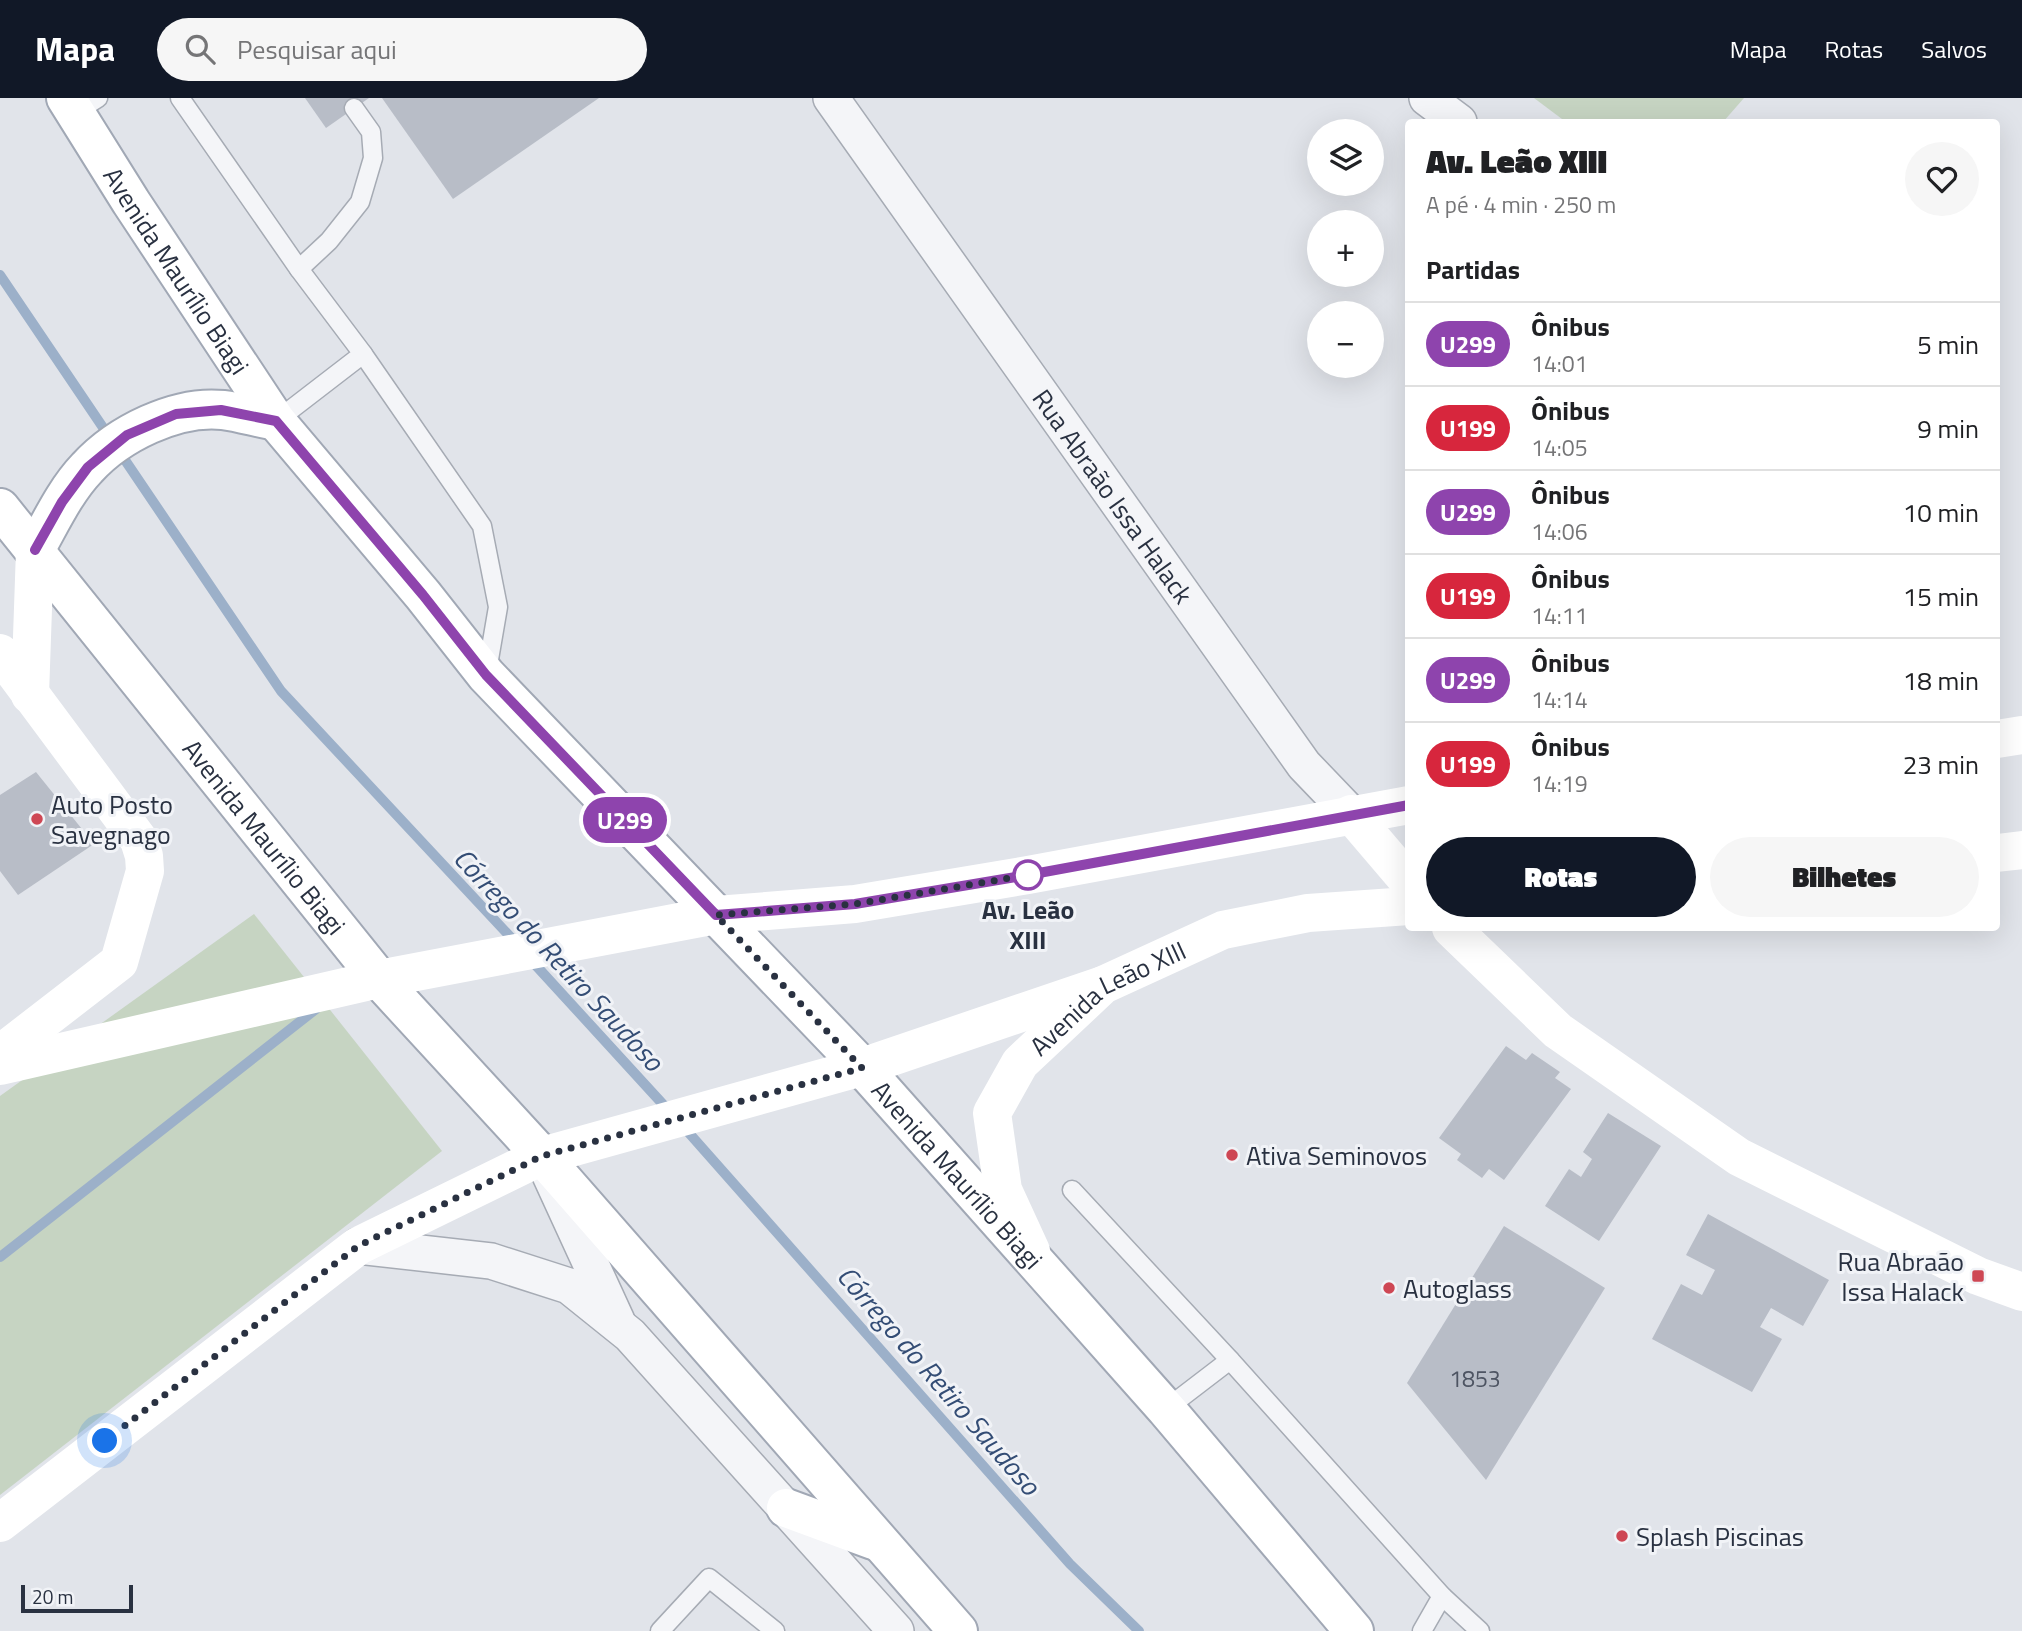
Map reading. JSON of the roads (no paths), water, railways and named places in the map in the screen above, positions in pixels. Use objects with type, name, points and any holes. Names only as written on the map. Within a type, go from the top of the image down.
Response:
[{"type":"main road","name":"Avenida Maurílio Biagi","points":[[80,103],[131,202],[276,421],[423,595],[486,675],[862,1068],[1166,1409],[1354,1631]]},
{"type":"main road","points":[[30,695],[35,550],[62,502],[88,467],[127,435],[176,414],[221,410],[276,421]]},
{"type":"main road","name":"Avenida Maurílio Biagi","points":[[0,508],[379,979],[542,1156],[958,1631]]},
{"type":"main road","points":[[0,653],[139,841],[145,872],[119,962],[0,1054]]},
{"type":"main road","points":[[2000,739],[2022,735]]},
{"type":"main road","points":[[0,1066],[379,979],[716,915],[869,902],[1405,806]]},
{"type":"main road","name":"Rua Abraão Issa Halack","points":[[1351,814],[1405,877]]},
{"type":"main road","points":[[2000,853],[2022,850]]},
{"type":"main road","name":"Avenida Leão XIII","points":[[1034,1260],[1003,1190],[992,1113],[1020,1062],[1103,985],[1223,930],[1308,913],[1405,906]]},
{"type":"main road","points":[[1454,931],[1558,1031],[1739,1157],[1978,1276],[2022,1292]]},
{"type":"main road","points":[[0,1523],[358,1246],[542,1156],[862,1068],[1103,985]]},
{"type":"main road","points":[[786,1508],[878,1542]]},
{"type":"street","name":"Rua Abraão Issa Halack","points":[[831,98],[1304,765],[1351,814]]},
{"type":"street","points":[[1427,98],[1455,119]]},
{"type":"street","name":"Avenida Maurílio Biagi","points":[[542,1156],[620,1327]]},
{"type":"street","name":"Avenida Maurílio Biagi","points":[[358,1246],[491,1261],[569,1286],[630,1335],[896,1631]]},
{"type":"lane","points":[[180,98],[482,526],[498,607],[486,675]]},
{"type":"lane","points":[[299,269],[329,241],[360,202],[373,158],[371,132],[354,108]]},
{"type":"lane","points":[[276,421],[363,354]]},
{"type":"lane","points":[[1072,1190],[1230,1360],[1441,1596],[1480,1631]]},
{"type":"lane","points":[[1166,1409],[1230,1360]]},
{"type":"lane","points":[[660,1631],[709,1578],[775,1631]]},
{"type":"lane","points":[[1422,1631],[1441,1596]]},
{"type":"waterway","name":"Córrego do Retiro Saudoso","points":[[0,275],[281,691],[517,944]]},
{"type":"waterway","name":"Córrego do Retiro Saudoso","points":[[530,959],[670,1112]]},
{"type":"waterway","points":[[0,1257],[316,1009]]},
{"type":"waterway","name":"Córrego do Retiro Saudoso","points":[[681,1124],[1070,1564],[1139,1631]]},
{"type":"place","name":"Auto Posto Savegnago","points":[[37,819]]},
{"type":"place","name":"Av. Leão XIII","points":[[1028,875]]},
{"type":"place","name":"Ativa Seminovos","points":[[1232,1155]]},
{"type":"place","name":"Rua Abraão Issa Halack","points":[[1978,1276]]},
{"type":"place","name":"Autoglass","points":[[1389,1288]]},
{"type":"place","name":"Splash Piscinas","points":[[1622,1536]]}]
